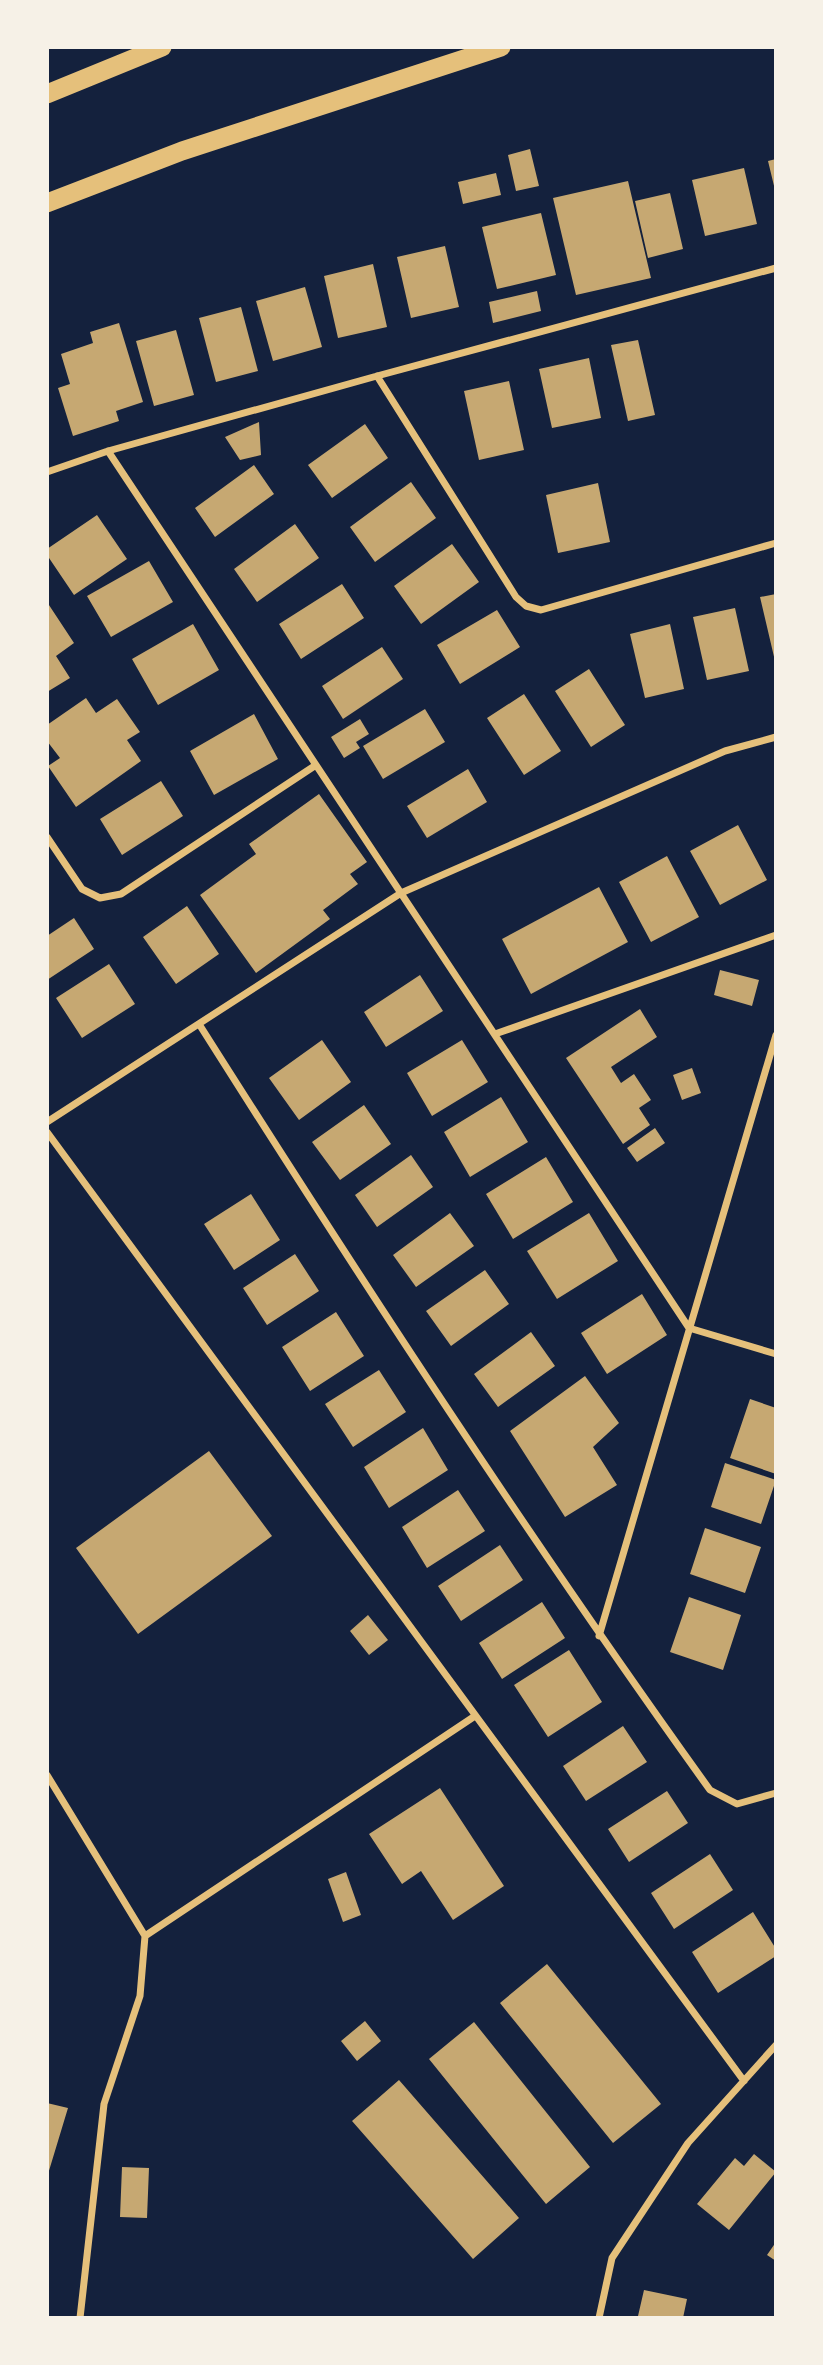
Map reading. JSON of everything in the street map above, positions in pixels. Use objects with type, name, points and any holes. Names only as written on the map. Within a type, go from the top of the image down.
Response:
[{"type":"highway","points":[[47,94],[162,47]]},
{"type":"highway","points":[[47,203],[182,151],[501,47]]},
{"type":"street","points":[[47,472],[108,452],[377,376],[776,268]]},
{"type":"street","points":[[377,376],[516,597],[526,606],[541,610],[776,543]]},
{"type":"street","points":[[108,452],[689,1328],[776,1354]]},
{"type":"street","points":[[47,1122],[401,893],[725,751],[776,737]]},
{"type":"street","points":[[47,836],[82,889],[100,898],[121,894],[316,765]]},
{"type":"street","points":[[495,1034],[776,935]]},
{"type":"street","points":[[199,1024],[359,1277],[599,1636],[710,1790],[737,1804],[776,1793]]},
{"type":"street","points":[[599,1636],[776,1035]]},
{"type":"street","points":[[47,1132],[744,2081]]},
{"type":"street","points":[[145,1936],[475,1716]]},
{"type":"street","points":[[47,1775],[145,1936],[140,1996],[104,2104],[80,2318]]},
{"type":"street","points":[[599,2318],[612,2258],[688,2143],[776,2045]]},
{"type":"building","points":[[530,149],[539,186],[516,191],[508,155]]},
{"type":"building","points":[[776,159],[776,190],[775,190],[768,161]]},
{"type":"building","points":[[744,168],[757,224],[705,236],[692,180]]},
{"type":"building","points":[[496,173],[501,195],[463,204],[458,182]]},
{"type":"building","points":[[628,181],[651,278],[576,295],[553,198]]},
{"type":"building","points":[[670,193],[683,249],[648,258],[635,201]]},
{"type":"building","points":[[541,213],[556,275],[497,289],[482,227]]},
{"type":"building","points":[[445,246],[459,307],[411,318],[397,257]]},
{"type":"building","points":[[373,264],[387,327],[338,338],[324,276]]},
{"type":"building","points":[[305,287],[322,347],[273,361],[256,301]]},
{"type":"building","points":[[537,291],[541,311],[493,323],[489,302]]},
{"type":"building","points":[[241,307],[258,371],[216,382],[199,318]]},
{"type":"building","points":[[119,323],[143,402],[116,411],[119,421],[73,436],[58,388],[70,384],[61,354],[93,343],[90,332]]},
{"type":"building","points":[[176,330],[194,395],[154,406],[136,341]]},
{"type":"building","points":[[638,340],[655,415],[628,421],[611,345]]},
{"type":"building","points":[[589,358],[601,418],[552,428],[539,369]]},
{"type":"building","points":[[509,381],[524,450],[479,460],[464,391]]},
{"type":"building","points":[[259,422],[261,455],[240,460],[225,437]]},
{"type":"building","points":[[365,424],[388,458],[332,498],[308,465]]},
{"type":"building","points":[[254,465],[274,494],[215,537],[195,508]]},
{"type":"building","points":[[411,482],[436,518],[375,562],[350,527]]},
{"type":"building","points":[[598,483],[610,542],[558,553],[546,495]]},
{"type":"building","points":[[97,515],[127,559],[74,595],[47,555],[47,549]]},
{"type":"building","points":[[295,524],[319,558],[257,602],[234,569]]},
{"type":"building","points":[[452,544],[479,582],[421,624],[394,586]]},
{"type":"building","points":[[149,561],[173,602],[111,637],[87,596]]},
{"type":"building","points":[[342,584],[364,618],[301,659],[279,624]]},
{"type":"building","points":[[776,594],[776,661],[775,661],[760,597]]},
{"type":"building","points":[[47,602],[74,643],[56,656],[70,678],[47,692]]},
{"type":"building","points":[[735,608],[749,671],[707,680],[693,617]]},
{"type":"building","points":[[497,610],[520,647],[460,684],[437,645]]},
{"type":"building","points":[[193,624],[219,670],[158,705],[132,659]]},
{"type":"building","points":[[670,624],[684,689],[645,698],[630,634]]},
{"type":"building","points":[[382,647],[403,679],[343,719],[322,686]]},
{"type":"building","points":[[589,669],[625,725],[591,747],[555,691]]},
{"type":"building","points":[[524,694],[561,751],[524,775],[487,718]]},
{"type":"building","points":[[86,698],[96,713],[117,699],[140,732],[127,740],[141,761],[76,807],[48,766],[60,758],[47,741],[47,725]]},
{"type":"building","points":[[425,709],[445,742],[383,779],[363,746]]},
{"type":"building","points":[[254,714],[278,759],[214,795],[190,751]]},
{"type":"building","points":[[360,719],[369,734],[356,742],[360,748],[344,758],[331,737]]},
{"type":"building","points":[[468,769],[487,802],[427,838],[407,806]]},
{"type":"building","points":[[161,781],[183,816],[122,855],[100,819]]},
{"type":"building","points":[[319,794],[367,862],[350,874],[358,884],[323,910],[330,919],[256,973],[200,895],[256,854],[249,844]]},
{"type":"building","points":[[738,825],[767,880],[720,905],[690,851]]},
{"type":"building","points":[[667,856],[699,917],[651,942],[619,882]]},
{"type":"building","points":[[599,887],[628,942],[531,994],[502,939]]},
{"type":"building","points":[[187,906],[219,954],[176,984],[143,937]]},
{"type":"building","points":[[74,918],[94,949],[47,980],[47,936]]},
{"type":"building","points":[[109,964],[135,1004],[82,1038],[56,998]]},
{"type":"building","points":[[720,970],[759,980],[752,1006],[714,995]]},
{"type":"building","points":[[420,975],[443,1011],[386,1047],[364,1012]]},
{"type":"building","points":[[640,1009],[657,1037],[611,1067],[621,1083],[634,1074],[651,1100],[639,1108],[650,1125],[623,1144],[566,1058]]},
{"type":"building","points":[[322,1040],[351,1082],[299,1120],[269,1078]]},
{"type":"building","points":[[462,1040],[488,1082],[432,1116],[407,1073]]},
{"type":"building","points":[[692,1068],[701,1093],[682,1100],[673,1075]]},
{"type":"building","points":[[501,1097],[528,1142],[470,1177],[444,1132]]},
{"type":"building","points":[[364,1105],[391,1144],[340,1180],[312,1142]]},
{"type":"building","points":[[655,1128],[665,1143],[637,1162],[627,1148]]},
{"type":"building","points":[[411,1155],[433,1187],[377,1227],[355,1195]]},
{"type":"building","points":[[546,1157],[573,1202],[513,1239],[486,1194]]},
{"type":"building","points":[[251,1194],[280,1240],[234,1270],[204,1224]]},
{"type":"building","points":[[450,1213],[474,1246],[416,1287],[393,1255]]},
{"type":"building","points":[[589,1213],[618,1261],[557,1299],[527,1251]]},
{"type":"building","points":[[295,1254],[319,1291],[267,1325],[243,1288]]},
{"type":"building","points":[[485,1270],[509,1304],[451,1346],[426,1311]]},
{"type":"building","points":[[642,1294],[667,1335],[607,1374],[581,1333]]},
{"type":"building","points":[[336,1312],[364,1356],[310,1391],[282,1347]]},
{"type":"building","points":[[531,1332],[555,1366],[498,1407],[474,1374]]},
{"type":"building","points":[[379,1370],[406,1412],[353,1447],[325,1404]]},
{"type":"building","points":[[585,1376],[619,1423],[593,1447],[617,1485],[565,1517],[510,1431]]},
{"type":"building","points":[[750,1399],[776,1408],[776,1474],[730,1458]]},
{"type":"building","points":[[423,1428],[448,1470],[389,1508],[364,1467]]},
{"type":"building","points":[[209,1451],[272,1536],[138,1634],[76,1548]]},
{"type":"building","points":[[725,1463],[776,1480],[761,1524],[711,1507]]},
{"type":"building","points":[[458,1490],[485,1531],[427,1568],[402,1527]]},
{"type":"building","points":[[705,1528],[761,1547],[745,1593],[690,1574]]},
{"type":"building","points":[[500,1545],[523,1580],[461,1621],[438,1586]]},
{"type":"building","points":[[689,1597],[741,1615],[723,1670],[670,1652]]},
{"type":"building","points":[[542,1602],[565,1638],[502,1679],[479,1643]]},
{"type":"building","points":[[368,1615],[388,1640],[369,1655],[350,1631]]},
{"type":"building","points":[[569,1650],[602,1702],[548,1737],[514,1685]]},
{"type":"building","points":[[623,1726],[647,1762],[586,1801],[563,1766]]},
{"type":"building","points":[[440,1788],[504,1886],[453,1920],[421,1871],[402,1884],[369,1834]]},
{"type":"building","points":[[667,1791],[688,1823],[629,1862],[608,1829]]},
{"type":"building","points":[[710,1854],[733,1890],[674,1929],[651,1893]]},
{"type":"building","points":[[346,1872],[361,1915],[343,1922],[328,1879]]},
{"type":"building","points":[[753,1912],[776,1949],[776,1956],[718,1993],[692,1952]]},
{"type":"building","points":[[547,1964],[661,2104],[613,2143],[500,2003]]},
{"type":"building","points":[[365,2021],[381,2041],[357,2061],[341,2041]]},
{"type":"building","points":[[474,2022],[590,2167],[546,2204],[429,2059]]},
{"type":"building","points":[[399,2080],[519,2218],[473,2259],[352,2121]]},
{"type":"building","points":[[47,2103],[68,2108],[48,2174],[47,2173]]},
{"type":"building","points":[[754,2154],[776,2172],[729,2230],[697,2204],[735,2158],[744,2166]]},
{"type":"building","points":[[122,2167],[149,2168],[147,2218],[120,2217]]},
{"type":"building","points":[[776,2242],[776,2261],[767,2255]]},
{"type":"building","points":[[644,2290],[687,2299],[683,2318],[638,2316]]}]
